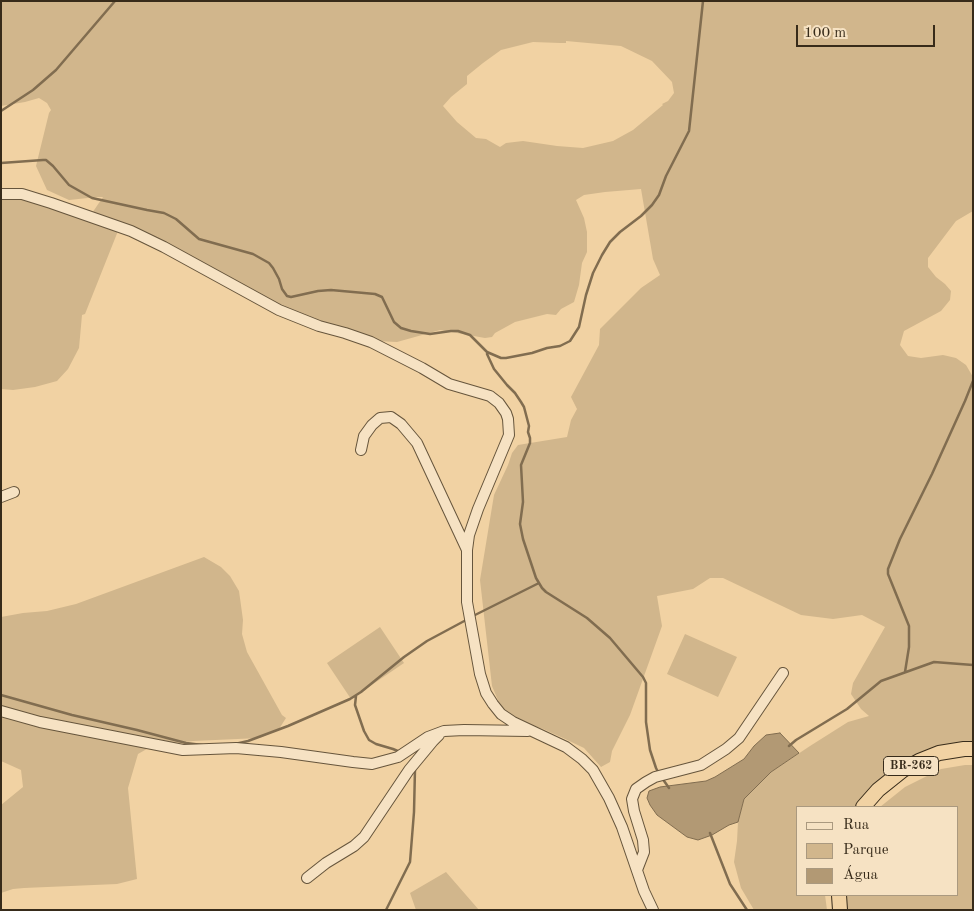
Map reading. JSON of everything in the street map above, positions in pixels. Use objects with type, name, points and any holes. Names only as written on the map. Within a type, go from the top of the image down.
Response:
[{"type":"highway","name":"BR-262","points":[[864,806],[878,790],[903,770],[939,753],[964,749],[973,750]]},
{"type":"highway","points":[[839,896],[840,910]]},
{"type":"street","points":[[1,194],[22,194],[131,231],[279,310],[319,326],[370,342],[449,384],[490,396],[499,403],[508,419],[509,435],[478,509],[467,550],[467,602],[480,674],[486,692],[501,714],[513,722],[566,747],[593,770],[622,826],[636,870],[653,910]]},
{"type":"street","points":[[361,450],[364,436],[380,418],[391,417],[401,424],[417,444],[467,550]]},
{"type":"street","points":[[1,497],[14,492]]},
{"type":"street","points":[[636,870],[644,852],[643,840],[632,800],[636,789],[656,777],[700,765],[726,749],[739,738],[783,673]]},
{"type":"street","points":[[1,712],[40,722],[183,750],[236,748],[372,764],[398,757],[428,737],[444,732],[464,730],[532,731]]},
{"type":"street","points":[[307,878],[364,837],[409,770],[433,740],[444,732]]},
{"type":"green space","points":[[1,1],[973,1],[973,211],[956,221],[928,258],[928,267],[951,291],[950,300],[941,311],[904,331],[900,345],[908,356],[921,358],[943,355],[956,358],[966,365],[973,377],[973,747],[935,752],[867,794],[857,806],[796,806],[796,896],[825,896],[827,910],[754,910],[741,888],[734,862],[738,822],[744,799],[771,772],[810,746],[848,722],[869,716],[861,709],[851,694],[853,683],[885,627],[862,615],[833,619],[801,615],[723,578],[710,578],[693,589],[657,596],[662,626],[630,715],[612,751],[610,762],[601,767],[584,748],[543,729],[515,720],[500,705],[492,686],[480,580],[494,495],[512,453],[518,445],[567,437],[571,420],[577,409],[571,397],[599,345],[600,329],[641,288],[660,275],[653,259],[641,189],[584,195],[576,200],[584,218],[587,232],[587,252],[582,263],[574,302],[561,309],[556,315],[547,314],[515,322],[495,333],[492,337],[485,338],[440,330],[397,342],[376,341],[293,315],[159,246],[118,231],[85,314],[82,315],[79,348],[68,369],[57,381],[35,387],[13,390],[1,389],[1,196],[18,197],[88,219],[103,197],[69,200],[47,190],[36,166],[51,110],[47,103],[39,98],[1,106]],"holes":[[[566,41],[621,46],[652,61],[672,82],[674,93],[668,101],[662,104],[633,130],[613,141],[583,148],[523,141],[506,143],[500,147],[486,139],[476,138],[457,122],[443,106],[467,84],[467,76],[501,50],[533,42],[566,43]]]},
{"type":"green space","points":[[204,557],[221,567],[230,576],[239,591],[243,620],[242,634],[247,652],[282,715],[286,718],[279,729],[260,738],[193,741],[152,746],[138,754],[128,788],[137,879],[117,884],[24,888],[1,893],[1,805],[23,787],[21,770],[1,761],[1,617],[47,611],[76,604]]},
{"type":"green space","points":[[380,627],[404,663],[351,699],[327,663]]},
{"type":"green space","points":[[685,634],[737,657],[718,697],[667,674]]},
{"type":"green space","points":[[973,765],[973,910],[845,910],[843,896],[959,896],[959,806],[881,806],[905,787],[941,769]]},
{"type":"green space","points":[[446,872],[479,910],[416,910],[410,893]]},
{"type":"water","points":[[780,733],[799,753],[771,772],[744,799],[738,822],[698,840],[687,837],[657,815],[650,805],[647,798],[649,791],[660,787],[706,781],[744,759],[766,735]]},
{"type":"waterway","points":[[1,111],[33,90],[56,70],[115,1]]},
{"type":"waterway","points":[[1,163],[46,160],[69,185],[92,198],[164,213],[176,219],[199,239],[253,254],[269,263],[287,296],[291,297],[331,290],[375,294],[382,297],[394,322],[401,328],[430,334],[458,331],[470,335],[487,352],[501,358],[532,353],[560,346],[570,341],[579,327],[593,273],[602,255],[610,242],[641,216],[659,195],[666,176],[689,131],[703,1]]},
{"type":"waterway","points":[[487,354],[494,369],[515,393],[524,407],[529,426],[530,443],[521,465],[523,502],[520,524],[536,578],[546,592],[587,618],[610,638],[643,677],[646,683],[646,722],[650,750],[659,774]]},
{"type":"waterway","points":[[905,672],[909,647],[909,626],[888,574],[888,569],[973,381]]},
{"type":"waterway","points":[[473,616],[539,583]]},
{"type":"waterway","points":[[235,744],[288,726],[350,699],[427,641],[468,619]]},
{"type":"waterway","points":[[789,746],[847,709],[881,681],[934,662],[973,665]]},
{"type":"waterway","points":[[1,695],[72,715],[186,743],[202,745]]},
{"type":"waterway","points":[[356,696],[355,705],[369,740],[400,752]]},
{"type":"waterway","points":[[386,910],[410,862],[415,769]]},
{"type":"waterway","points":[[662,778],[669,788]]},
{"type":"waterway","points":[[710,833],[730,884],[747,910]]}]
